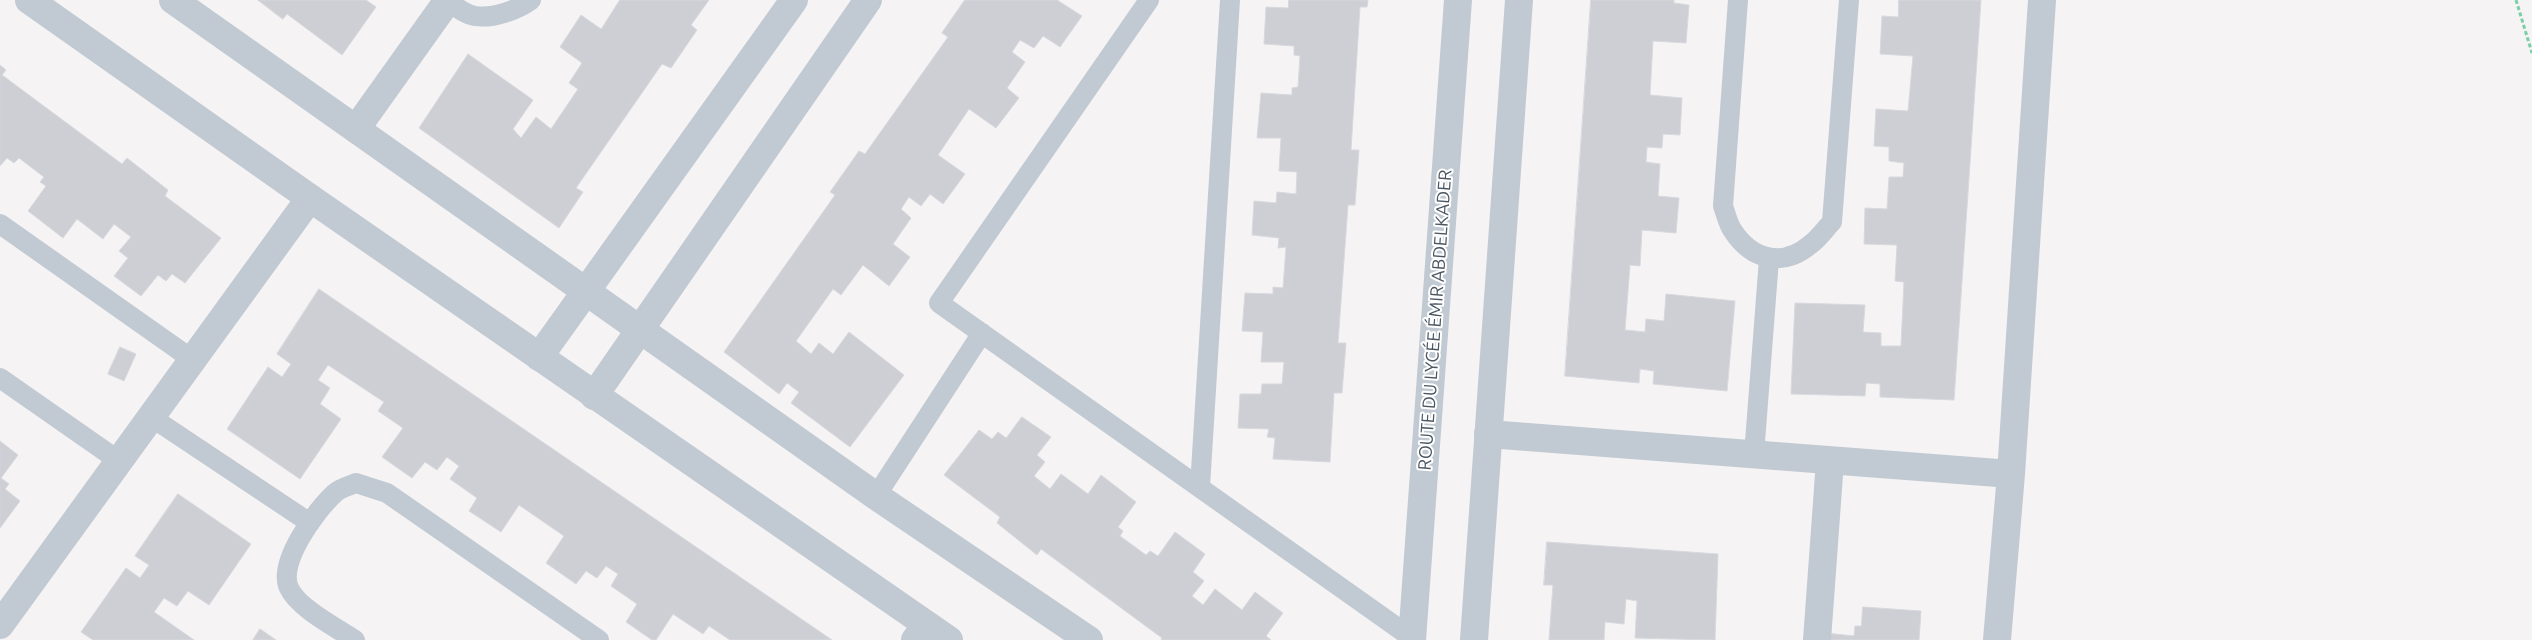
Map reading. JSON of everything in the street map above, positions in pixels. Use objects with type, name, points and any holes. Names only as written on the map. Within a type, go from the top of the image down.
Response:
[{"type":"street","points":[[29,0],[594,396],[920,632],[949,640]]},
{"type":"street","points":[[174,0],[876,496],[1088,640]]},
{"type":"street","points":[[538,357],[794,0]]},
{"type":"street","points":[[594,396],[868,0]]},
{"type":"street","name":"ROUTE DU LYCÉE ÉMIR ABDELKADER","points":[[1412,639],[1458,0]]},
{"type":"street","points":[[1474,640],[1519,0]]},
{"type":"street","points":[[1997,640],[2042,0]]},
{"type":"street","points":[[356,129],[448,1]]},
{"type":"street","points":[[0,624],[310,198]]},
{"type":"street","points":[[1488,434],[2010,474]]},
{"type":"street","points":[[1817,640],[1830,461]]},
{"type":"lane","points":[[448,1],[474,16],[493,16],[532,0]]},
{"type":"lane","points":[[1149,0],[939,303],[1412,639]]},
{"type":"lane","points":[[1200,487],[1230,0]]},
{"type":"lane","points":[[1738,0],[1723,206],[1732,230],[1749,249],[1769,260],[1790,256],[1810,245],[1832,222],[1849,0]]},
{"type":"lane","points":[[0,224],[193,360]]},
{"type":"lane","points":[[1754,455],[1769,260]]},
{"type":"lane","points":[[876,496],[982,333]]},
{"type":"lane","points":[[0,378],[118,461]]},
{"type":"lane","points":[[151,417],[310,523]]},
{"type":"lane","points":[[355,640],[296,600],[289,588],[286,574],[290,559],[310,523],[336,492],[356,483],[373,487],[387,494],[599,640]]},
{"type":"path","points":[[2516,0],[2532,53]]},
{"type":"building","points":[[258,0],[366,0],[376,7],[342,55],[287,14],[283,19]]},
{"type":"building","points":[[620,0],[709,0],[691,25],[697,30],[671,68],[662,64],[576,188],[583,192],[559,228],[419,128],[468,54],[533,100],[513,129],[521,138],[536,117],[551,129],[578,89],[569,83],[582,63],[560,47],[581,15],[601,29]]},
{"type":"building","points":[[965,0],[1057,0],[1082,16],[1060,47],[1043,36],[1034,48],[1020,40],[1012,52],[1025,62],[1007,88],[1019,98],[996,128],[969,109],[938,155],[965,174],[943,204],[930,194],[921,206],[909,197],[901,209],[911,218],[893,244],[910,257],[889,286],[863,265],[841,295],[833,289],[796,341],[811,354],[819,343],[833,354],[849,332],[904,375],[850,447],[791,403],[799,392],[787,383],[779,394],[724,352],[835,195],[830,192],[859,151],[865,154],[948,37],[942,33]]},
{"type":"building","points":[[1289,0],[1368,0],[1367,7],[1360,7],[1351,150],[1359,150],[1355,205],[1348,205],[1338,343],[1346,343],[1342,393],[1334,393],[1330,462],[1273,459],[1275,438],[1267,437],[1269,429],[1238,428],[1240,394],[1261,394],[1262,384],[1282,384],[1284,362],[1261,362],[1263,332],[1242,331],[1245,293],[1273,294],[1273,287],[1283,288],[1286,247],[1278,248],[1279,238],[1252,235],[1254,201],[1276,203],[1277,192],[1296,194],[1297,172],[1279,171],[1281,138],[1257,138],[1261,93],[1292,95],[1292,88],[1298,87],[1300,56],[1294,55],[1294,46],[1264,44],[1266,7],[1288,8]]},
{"type":"building","points":[[1591,0],[1674,0],[1674,3],[1689,5],[1686,43],[1653,41],[1650,95],[1682,98],[1680,135],[1663,134],[1662,148],[1647,147],[1646,162],[1660,164],[1658,196],[1679,198],[1676,233],[1642,230],[1640,266],[1630,265],[1625,330],[1645,332],[1646,319],[1664,321],[1666,294],[1735,301],[1727,391],[1653,384],[1654,371],[1640,369],[1639,383],[1565,376]]},
{"type":"building","points":[[1899,0],[1981,0],[1954,400],[1880,397],[1880,384],[1866,383],[1865,396],[1791,394],[1795,303],[1865,305],[1863,332],[1881,333],[1881,346],[1901,346],[1904,282],[1895,281],[1897,245],[1864,244],[1865,208],[1887,209],[1889,177],[1903,177],[1904,163],[1889,161],[1889,147],[1874,146],[1876,109],[1908,111],[1913,56],[1880,54],[1882,16],[1898,17]]},
{"type":"building","points":[[0,65],[6,70],[2,75],[122,164],[127,158],[168,190],[165,196],[221,238],[185,283],[172,274],[166,281],[158,275],[141,296],[114,276],[128,258],[119,251],[131,237],[114,224],[103,239],[77,219],[63,238],[28,211],[46,186],[40,182],[44,177],[19,158],[14,163],[7,158],[0,166]]},
{"type":"building","points":[[319,289],[832,640],[730,640],[709,626],[703,634],[673,614],[656,640],[652,640],[626,622],[637,604],[611,586],[618,574],[606,566],[597,578],[586,571],[576,584],[546,563],[564,536],[519,505],[501,532],[469,511],[477,498],[450,479],[459,466],[447,457],[437,470],[425,462],[412,478],[382,457],[403,428],[378,411],[384,402],[328,365],[318,380],[330,388],[320,404],[341,419],[300,479],[227,429],[268,367],[282,377],[291,364],[277,354]]},
{"type":"building","points":[[120,347],[136,354],[124,381],[108,374]]},
{"type":"building","points":[[1022,417],[1051,437],[1037,455],[1045,462],[1034,476],[1050,489],[1061,474],[1088,494],[1101,475],[1136,502],[1118,527],[1123,531],[1120,536],[1146,555],[1150,551],[1158,556],[1175,532],[1205,554],[1193,572],[1204,581],[1192,596],[1203,605],[1215,589],[1242,610],[1255,592],[1283,613],[1266,636],[1271,640],[1161,640],[1162,638],[1041,549],[1037,555],[997,523],[1000,517],[944,475],[979,430],[992,439],[998,432],[1006,438]]},
{"type":"building","points":[[0,441],[18,455],[1,478],[9,484],[5,489],[20,501],[0,528]]},
{"type":"building","points":[[178,494],[251,544],[209,605],[188,591],[177,606],[164,598],[154,612],[194,640],[93,640],[81,632],[126,568],[140,578],[149,565],[135,556]]},
{"type":"building","points":[[1547,542],[1718,554],[1715,640],[1635,638],[1637,601],[1626,599],[1624,624],[1605,622],[1604,640],[1549,640],[1553,585],[1544,585]]},
{"type":"building","points":[[1863,607],[1921,611],[1919,640],[1825,640],[1826,633],[1854,636],[1855,626],[1861,626]]},
{"type":"building","points":[[260,629],[276,640],[253,640]]}]
